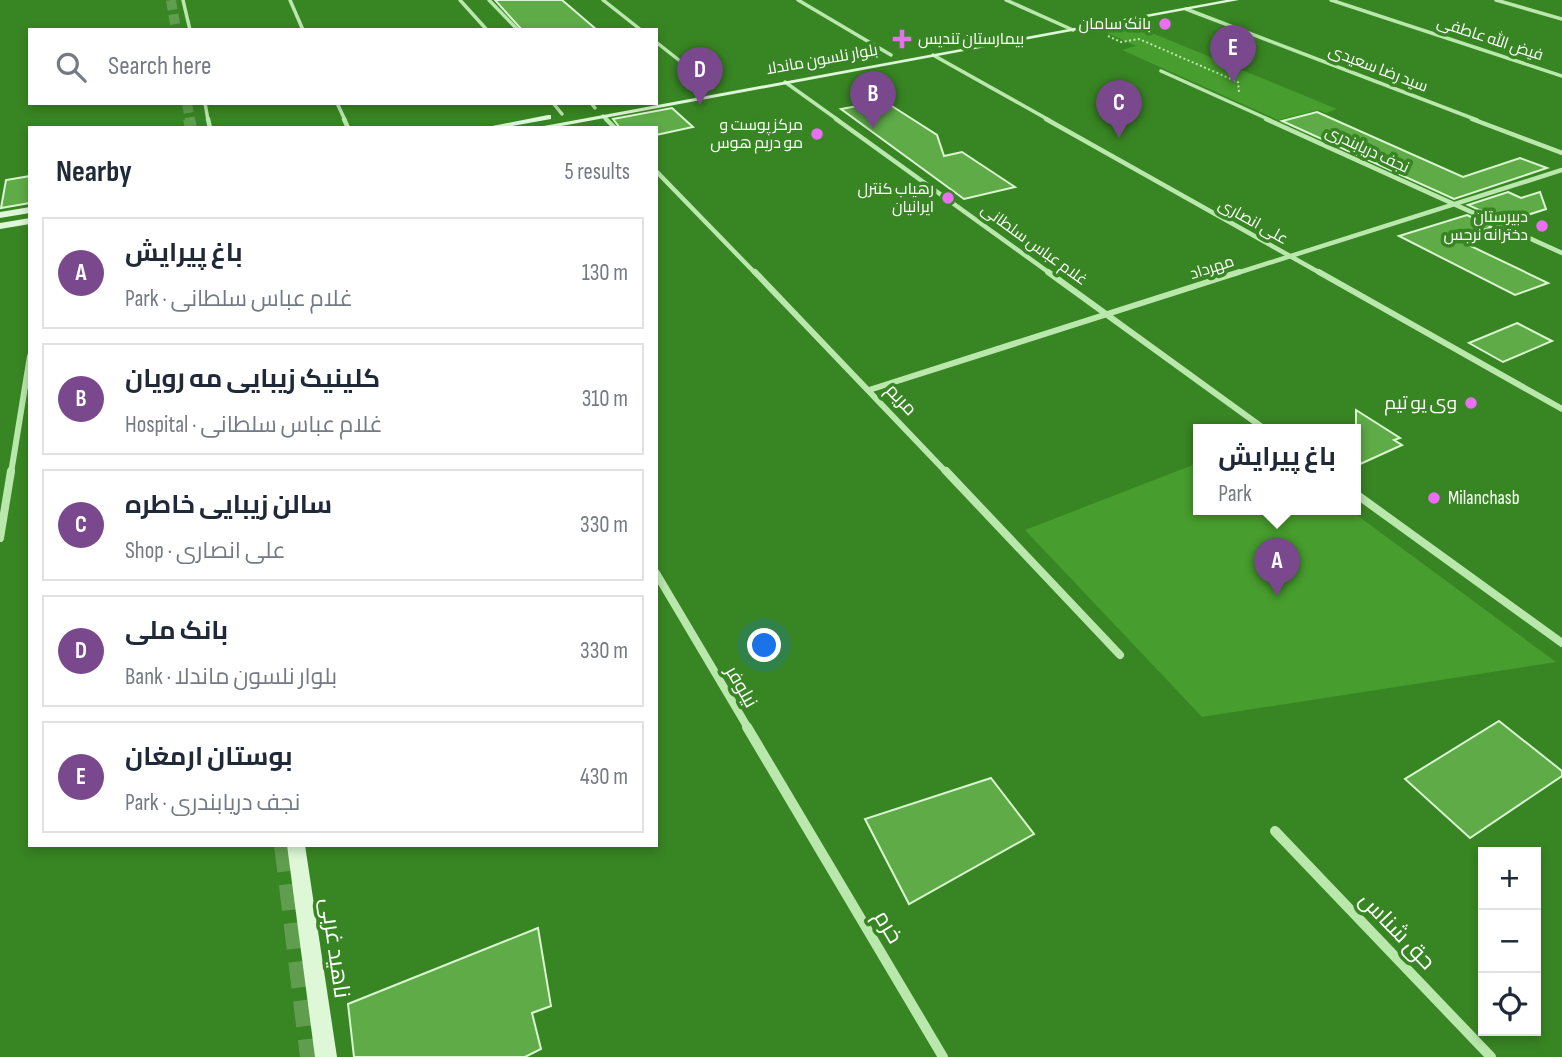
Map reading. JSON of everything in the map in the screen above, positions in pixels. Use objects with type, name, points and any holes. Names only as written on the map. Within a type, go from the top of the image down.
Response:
[{"type":"main road","name":"بلوار نلسون ماندلا","points":[[658,97],[1195,0]]},
{"type":"main road","name":"بلوار نلسون ماندلا","points":[[548,126],[1236,0]]},
{"type":"main road","points":[[497,126],[593,106]]},
{"type":"main road","points":[[0,215],[28,210]]},
{"type":"main road","points":[[0,226],[28,220]]},
{"type":"main road","name":"ناهید غربی","points":[[296,847],[326,1057]]},
{"type":"street","points":[[183,0],[190,28]]},
{"type":"street","points":[[290,0],[302,28]]},
{"type":"street","points":[[460,0],[485,28]]},
{"type":"street","points":[[489,0],[516,28]]},
{"type":"street","points":[[603,0],[638,28]]},
{"type":"street","points":[[798,0],[891,55]]},
{"type":"street","points":[[1006,0],[1073,30]]},
{"type":"street","name":"فیض الله عاطفی","points":[[1331,0],[1562,76]]},
{"type":"street","points":[[1496,0],[1562,19]]},
{"type":"street","name":"سید رضا سعیدی","points":[[1186,9],[1562,153]]},
{"type":"street","points":[[658,44],[713,87]]},
{"type":"street","name":"علی انصاری","points":[[933,55],[1562,409]]},
{"type":"street","name":"نجف دریابندری","points":[[1161,71],[1562,253]]},
{"type":"street","name":"غلام عباس سلطانی","points":[[785,82],[1258,424]]},
{"type":"street","points":[[205,105],[210,126]]},
{"type":"street","points":[[338,105],[347,126]]},
{"type":"street","points":[[555,105],[562,114]]},
{"type":"street","points":[[603,116],[613,126]]},
{"type":"street","name":"مهرداد","points":[[869,390],[1562,170]]},
{"type":"street","name":"مریم","points":[[658,173],[869,390],[1120,655]]},
{"type":"street","points":[[0,538],[28,368]]},
{"type":"street","points":[[1361,498],[1562,643]]},
{"type":"street","name":"نیلوفر","points":[[658,576],[799,817]]},
{"type":"street","name":"خرم","points":[[799,817],[943,1057]]},
{"type":"street","name":"حق شناس","points":[[1275,831],[1491,1057]]},
{"type":"path","points":[[1121,42],[1139,39],[1238,82],[1240,92],[1223,98]]},
{"type":"green space","points":[[1130,24],[1337,109],[1326,113],[1318,110],[1278,120],[1122,50],[1136,46],[1100,30]]},
{"type":"green space","points":[[1193,465],[1193,515],[1357,515],[1556,662],[1202,717],[1025,530]]},
{"type":"building","points":[[495,0],[562,0],[595,28],[520,28]]},
{"type":"building","points":[[884,101],[937,135],[944,156],[962,152],[1015,187],[964,199],[841,109]]},
{"type":"building","points":[[672,108],[693,127],[658,135],[658,126],[618,126],[613,119]]},
{"type":"building","points":[[1317,112],[1463,177],[1520,158],[1547,168],[1454,199],[1282,121]]},
{"type":"building","points":[[28,176],[28,203],[1,208],[6,180]]},
{"type":"building","points":[[1508,192],[1521,198],[1540,192],[1546,209],[1506,222],[1468,205]]},
{"type":"building","points":[[1467,215],[1492,227],[1456,239],[1548,283],[1515,295],[1399,236]]},
{"type":"building","points":[[1517,323],[1552,341],[1503,362],[1469,343]]},
{"type":"building","points":[[1356,410],[1400,438],[1394,440],[1402,445],[1361,464],[1361,424],[1356,424]]},
{"type":"building","points":[[1499,721],[1562,771],[1562,776],[1470,838],[1405,779]]},
{"type":"building","points":[[991,778],[1034,834],[909,904],[865,819]]},
{"type":"building","points":[[538,928],[551,1006],[532,1013],[541,1049],[525,1057],[354,1057],[348,1004]]},
{"type":"tunnel","points":[[171,0],[176,28]]},
{"type":"tunnel","points":[[187,105],[190,120]]},
{"type":"tunnel","points":[[189,119],[191,126]]},
{"type":"tunnel","points":[[287,847],[313,1057]]},
{"type":"place","name":"بانک سامان","points":[[1165,24]]},
{"type":"place","name":"بیمارستان تندیس","points":[[902,39]]},
{"type":"place","name":"بوستان ارمغان","points":[[1233,83]]},
{"type":"place","name":"بانک ملی","points":[[700,105]]},
{"type":"place","name":"کلینیک زیبایی مه رویان","points":[[873,129]]},
{"type":"place","name":"مرکز پوست و مو دریم هوس","points":[[817,134]]},
{"type":"place","name":"سالن زیبایی خاطره","points":[[1119,138]]},
{"type":"place","name":"رهیاب کنترل ایرانیان","points":[[948,198]]},
{"type":"place","name":"دبیرستان دخترانه نرجس","points":[[1542,226]]},
{"type":"place","name":"وی یو تیم","points":[[1471,403]]},
{"type":"place","name":"Milanchasb","points":[[1434,498]]},
{"type":"place","name":"باغ پیرایش","points":[[1277,596]]}]
